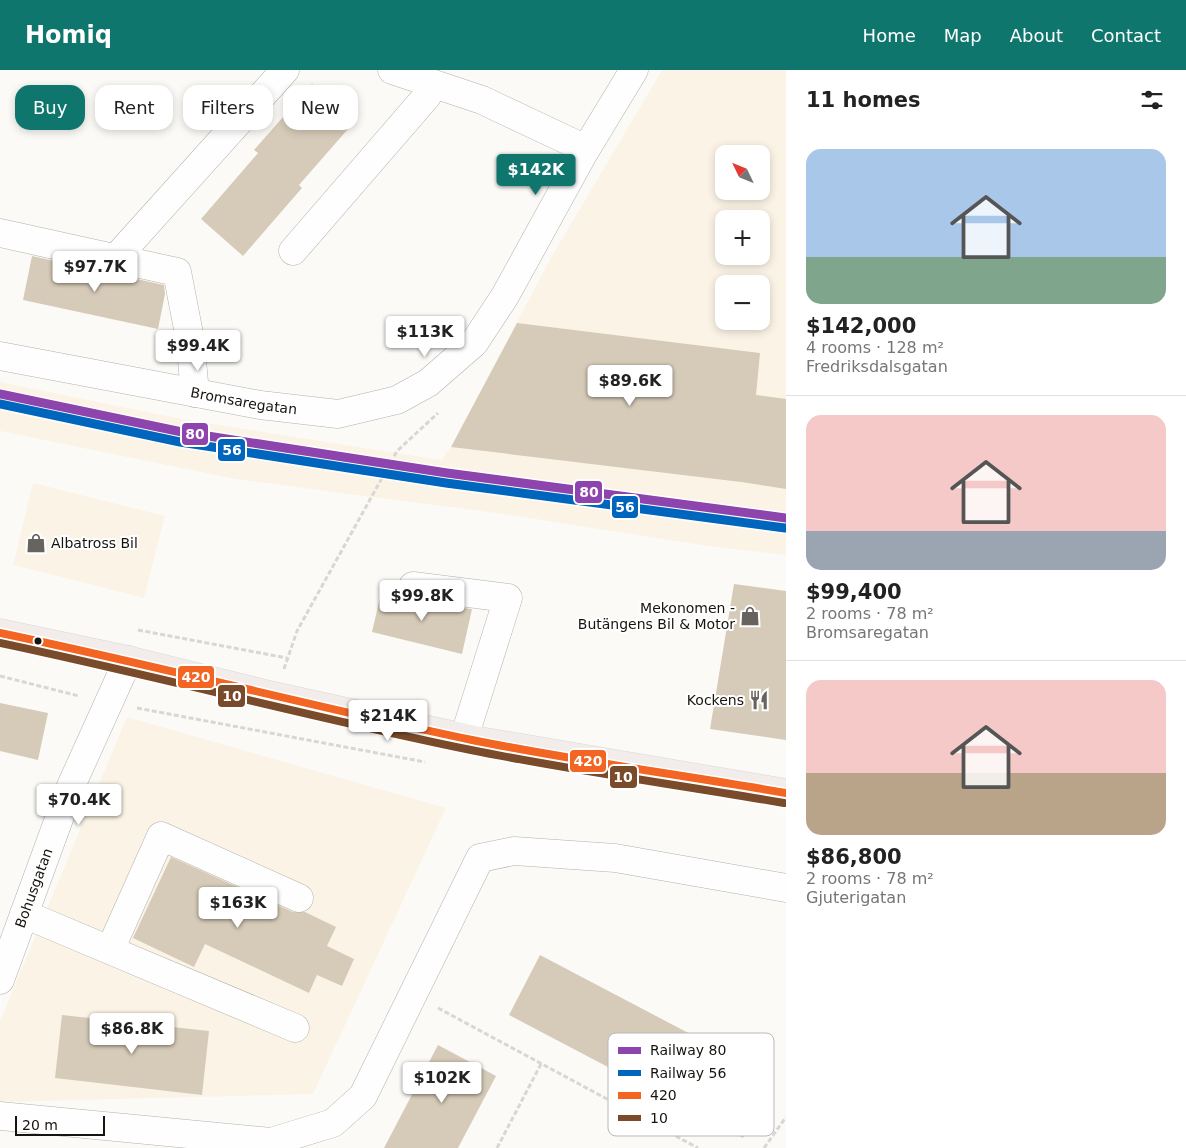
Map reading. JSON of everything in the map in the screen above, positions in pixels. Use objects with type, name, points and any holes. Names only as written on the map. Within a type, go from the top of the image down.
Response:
[{"type":"main road","points":[[0,633],[128,660],[274,696],[464,738],[786,794]]},
{"type":"street","points":[[115,259],[286,70]]},
{"type":"street","name":"Bromsaregatan","points":[[0,356],[260,405],[338,414],[397,400],[428,383],[474,344],[505,296],[586,149],[634,70]]},
{"type":"street","points":[[414,75],[482,100],[586,149]]},
{"type":"street","points":[[292,251],[427,96],[414,75]]},
{"type":"street","points":[[0,233],[177,272],[190,339],[195,393]]},
{"type":"street","points":[[413,586],[508,598],[464,738]]},
{"type":"street","name":"Bohusgatan","points":[[0,980],[71,786],[128,660]]},
{"type":"street","points":[[110,950],[161,836],[299,898]]},
{"type":"street","points":[[0,1116],[269,1145],[333,1123],[363,1096],[480,858],[514,851],[615,858],[786,888]]},
{"type":"street","points":[[24,914],[295,1028]]},
{"type":"path","points":[[264,731],[297,631],[315,598],[397,451],[442,409]]},
{"type":"path","points":[[134,630],[287,658]]},
{"type":"path","points":[[413,995],[608,1100]]},
{"type":"path","points":[[497,1148],[541,1064]]},
{"type":"path","points":[[774,1134],[786,1117]]},
{"type":"path","points":[[676,1136],[698,1148]]},
{"type":"path","points":[[764,1148],[773,1136]]},
{"type":"shaded area","points":[[662,70],[786,70],[786,555],[707,546],[503,514],[235,479],[0,431],[0,382],[181,419],[441,460],[451,447],[552,256]]},
{"type":"shaded area","points":[[33,483],[165,516],[144,598],[13,565]]},
{"type":"shaded area","points":[[127,717],[446,808],[313,1094],[0,1102],[0,1021]]},
{"type":"building","points":[[283,117],[283,130],[347,130],[299,185],[302,188],[243,256],[201,219],[258,153],[254,150]]},
{"type":"building","points":[[32,256],[164,285],[165,294],[158,329],[23,300]]},
{"type":"building","points":[[517,323],[760,353],[756,395],[786,399],[786,489],[451,447]]},
{"type":"building","points":[[734,584],[786,591],[786,740],[710,729]]},
{"type":"building","points":[[383,585],[398,589],[403,598],[411,601],[472,609],[462,654],[372,632]]},
{"type":"building","points":[[0,703],[48,713],[38,760],[0,751]]},
{"type":"building","points":[[171,857],[293,912],[305,912],[336,927],[327,946],[354,959],[342,986],[317,975],[309,993],[205,944],[194,967],[133,938]]},
{"type":"building","points":[[540,955],[688,1033],[608,1033],[608,1067],[509,1015]]},
{"type":"building","points":[[62,1015],[209,1031],[202,1095],[55,1078]]},
{"type":"building","points":[[438,1045],[496,1076],[458,1148],[384,1148]]},
{"type":"rail line","name":"80","points":[[0,394],[182,432],[447,473],[786,518]]},
{"type":"rail line","name":"56","points":[[0,404],[180,442],[446,483],[785,528]]},
{"type":"transit line","name":"420","points":[[0,633],[511,748],[786,793]]},
{"type":"transit line","name":"10","points":[[0,643],[510,758],[784,803]]},
{"type":"place","name":"Albatross Bil","points":[[36,543]]},
{"type":"place","name":"Mekonomen - Butängens Bil & Motor","points":[[750,616]]},
{"type":"place","name":"Kockens","points":[[759,700]]}]
